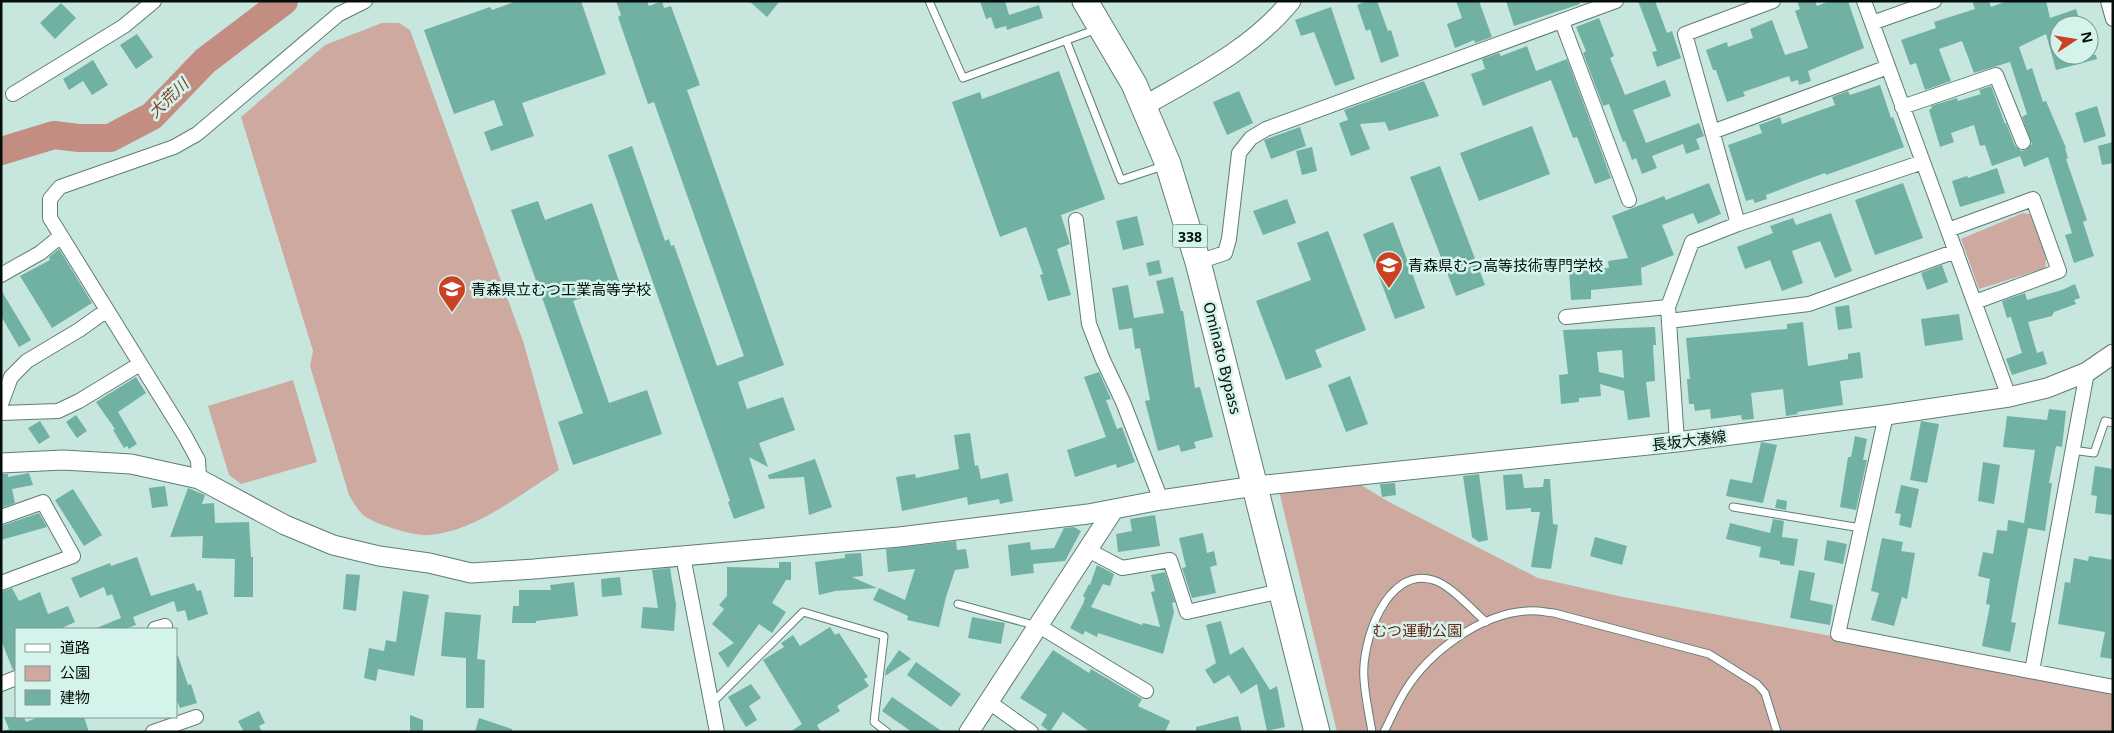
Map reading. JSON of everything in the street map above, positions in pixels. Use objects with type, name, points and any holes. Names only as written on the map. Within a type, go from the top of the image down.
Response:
[{"type":"highway","name":"Ominato Bypass","points":[[1085,1],[1134,84],[1168,164],[1198,262],[1317,732]]},
{"type":"street","points":[[13,94],[124,26],[154,1]]},
{"type":"street","points":[[199,479],[198,460],[50,218],[50,199],[60,187],[174,147],[197,134],[339,14],[365,1]]},
{"type":"street","points":[[1144,106],[1225,59],[1259,35],[1291,1]]},
{"type":"street","points":[[1198,262],[1224,253],[1229,239],[1239,153],[1251,138],[1266,129],[1562,22],[1598,4],[1616,1]]},
{"type":"street","points":[[1738,224],[1686,34],[1773,1]]},
{"type":"street","points":[[1864,1],[2009,397]]},
{"type":"street","points":[[1872,23],[1934,1]]},
{"type":"street","points":[[2108,1],[2113,20]]},
{"type":"street","points":[[1562,22],[1629,200]]},
{"type":"street","points":[[1712,132],[1888,67]]},
{"type":"street","points":[[1902,107],[1996,75],[2023,142]]},
{"type":"street","points":[[1677,442],[1669,314],[1692,242],[1738,224],[1923,162]]},
{"type":"street","points":[[1948,230],[2033,199],[2050,244],[2059,271],[1975,302]]},
{"type":"street","points":[[1076,220],[1090,324],[1161,500]]},
{"type":"street","points":[[1,275],[40,253],[61,236]]},
{"type":"street","points":[[1566,317],[1669,314],[1809,304],[1956,251]]},
{"type":"street","points":[[1,404],[12,377],[26,361],[79,330],[107,310]]},
{"type":"street","name":"長坂大湊線","points":[[1,463],[63,460],[131,464],[199,479],[285,525],[333,544],[379,556],[429,563],[471,573],[899,537],[1114,509],[1255,486],[1677,442],[2009,397],[2047,388],[2087,372],[2113,354]]},
{"type":"street","points":[[1,414],[58,411],[79,401],[140,364]]},
{"type":"street","points":[[2032,671],[2087,372]]},
{"type":"street","points":[[1886,414],[1838,634],[2113,687]]},
{"type":"street","points":[[1,517],[43,502],[73,556],[1,583]]},
{"type":"street","points":[[969,732],[1114,509]]},
{"type":"street","points":[[1088,550],[1122,568],[1170,560],[1187,612],[1280,591]]},
{"type":"street","points":[[683,556],[717,732]]},
{"type":"street","points":[[1039,626],[1146,691]]},
{"type":"street","points":[[1,684],[15,678]]},
{"type":"street","points":[[989,702],[1031,732]]},
{"type":"street","points":[[153,732],[196,717]]},
{"type":"lane","points":[[930,1],[963,78],[1102,27]]},
{"type":"lane","points":[[1066,40],[1121,180],[1168,164]]},
{"type":"lane","points":[[2072,450],[2094,453],[2105,421],[2113,423]]},
{"type":"lane","points":[[1733,507],[1861,528]]},
{"type":"lane","points":[[1372,732],[1364,678],[1365,658],[1371,633],[1380,610],[1392,592],[1403,582],[1417,577],[1434,580],[1456,594],[1486,622]]},
{"type":"lane","points":[[958,604],[1039,626]]},
{"type":"lane","points":[[1384,732],[1406,689],[1424,666],[1443,647],[1472,629],[1502,615],[1527,611],[1554,613],[1709,654],[1757,684],[1765,693],[1777,732]]},
{"type":"lane","points":[[712,703],[803,612],[884,636],[874,722],[887,732]]},
{"type":"green space","points":[[382,23],[399,23],[410,30],[524,344],[559,470],[481,519],[464,527],[430,535],[404,532],[369,519],[361,513],[349,495],[310,366],[313,351],[241,117],[325,45]]},
{"type":"green space","points":[[2023,213],[2030,214],[2046,258],[2045,268],[1979,289],[1961,239]]},
{"type":"green space","points":[[293,380],[317,462],[241,484],[229,475],[208,406]]},
{"type":"green space","name":"むつ運動公園","points":[[1361,485],[1389,502],[1538,578],[1623,597],[2113,689],[2113,732],[1337,732],[1280,495],[1283,487]]},
{"type":"building","points":[[517,1],[581,1],[606,74],[522,103],[534,136],[491,151],[484,132],[503,125],[494,100],[454,114],[424,30],[490,7],[492,10]]},
{"type":"building","points":[[616,1],[647,1],[649,6],[662,1],[664,8],[671,6],[700,85],[687,90],[784,365],[738,382],[747,409],[783,397],[795,430],[759,443],[768,467],[749,457],[765,508],[734,519],[728,502],[730,501],[608,155],[632,146],[665,241],[669,239],[671,246],[674,245],[717,366],[744,356],[654,102],[648,104],[618,17],[621,15]]},
{"type":"building","points":[[749,1],[780,1],[767,17]]},
{"type":"building","points":[[980,1],[1005,1],[1009,15],[1039,5],[1043,18],[1007,30],[1006,26],[995,29],[991,17],[986,19]]},
{"type":"building","points":[[1367,1],[1377,1],[1388,31],[1391,30],[1399,56],[1381,63],[1370,29],[1366,31],[1357,5]]},
{"type":"building","points":[[1456,1],[1479,1],[1492,37],[1475,43],[1474,40],[1455,48],[1447,24],[1462,18]]},
{"type":"building","points":[[1506,1],[1579,1],[1580,4],[1514,26]]},
{"type":"building","points":[[1638,1],[1655,1],[1667,33],[1672,31],[1681,58],[1657,67],[1652,52],[1657,51]]},
{"type":"building","points":[[1797,1],[1815,1],[1817,6],[1829,1],[1848,1],[1864,48],[1808,71],[1811,81],[1799,85],[1798,80],[1791,82],[1789,76],[1743,92],[1745,96],[1727,102],[1716,70],[1713,70],[1706,50],[1727,42],[1728,47],[1753,38],[1750,29],[1772,20],[1785,55],[1808,48],[1795,11],[1800,9]]},
{"type":"building","points":[[1972,1],[1989,1],[1991,7],[2007,1],[2046,1],[2049,15],[2049,45],[2046,34],[2019,47],[2027,70],[2032,68],[2043,102],[2046,101],[2066,148],[2068,158],[2066,159],[2087,220],[2083,222],[2094,256],[2074,263],[2065,235],[2072,233],[2048,157],[2024,167],[2020,156],[1992,166],[1985,145],[1980,146],[1974,125],[1951,133],[1954,142],[1940,147],[1929,110],[1932,108],[1931,106],[1957,98],[1958,101],[1981,94],[1979,90],[1991,86],[2015,146],[2021,151],[2026,150],[2032,144],[2022,117],[2027,114],[2010,62],[1974,73],[1962,41],[1939,49],[1951,81],[1925,90],[1916,63],[1910,65],[1901,40],[1936,28],[1934,22],[1975,9]]},
{"type":"building","points":[[61,3],[76,18],[55,39],[40,23]]},
{"type":"building","points":[[1331,7],[1355,79],[1335,86],[1314,32],[1301,36],[1295,20]]},
{"type":"building","points":[[2076,9],[2078,15],[2059,15]]},
{"type":"building","points":[[1599,18],[1614,56],[1610,58],[1625,95],[1665,80],[1671,96],[1633,110],[1646,143],[1699,123],[1704,136],[1696,139],[1700,149],[1686,154],[1683,144],[1652,156],[1657,168],[1642,174],[1636,158],[1632,160],[1625,141],[1623,142],[1609,104],[1603,106],[1583,53],[1586,51],[1576,27]]},
{"type":"building","points":[[137,34],[153,57],[136,69],[120,45]]},
{"type":"building","points":[[1527,46],[1536,71],[1567,59],[1611,178],[1595,184],[1577,137],[1573,138],[1551,80],[1483,106],[1471,74],[1485,69],[1482,59],[1499,53],[1501,56]]},
{"type":"building","points":[[93,60],[108,85],[92,95],[83,81],[69,90],[63,79]]},
{"type":"building","points":[[2055,65],[2075,65],[2056,70]]},
{"type":"building","points":[[1059,71],[1105,199],[1061,215],[1070,244],[1057,249],[1071,295],[1048,301],[1040,275],[1043,274],[1026,227],[1000,237],[952,102],[980,92],[982,99]]},
{"type":"building","points":[[1424,81],[1439,116],[1389,131],[1385,122],[1360,124],[1370,149],[1351,156],[1339,123],[1348,120],[1344,110]]},
{"type":"building","points":[[1880,85],[1891,118],[1893,117],[1904,147],[1826,175],[1825,173],[1800,182],[1766,195],[1767,199],[1755,203],[1753,199],[1746,201],[1728,145],[1762,133],[1759,125],[1780,117],[1782,124],[1835,105],[1832,97],[1848,91],[1850,95]]},
{"type":"building","points":[[1239,91],[1253,123],[1227,135],[1213,102]]},
{"type":"building","points":[[2097,106],[2106,136],[2084,143],[2075,113]]},
{"type":"building","points":[[1532,126],[1550,174],[1479,201],[1460,153]]},
{"type":"building","points":[[1300,127],[1306,146],[1271,159],[1264,140]]},
{"type":"building","points":[[2113,142],[2113,163],[2102,165],[2098,146]]},
{"type":"building","points":[[1312,147],[1317,171],[1302,175],[1296,151]]},
{"type":"building","points":[[1440,166],[1485,285],[1456,296],[1410,177]]},
{"type":"building","points":[[1997,168],[2005,193],[1960,207],[1952,181],[1967,176],[1968,178]]},
{"type":"building","points":[[1709,183],[1721,214],[1698,224],[1693,213],[1662,225],[1674,255],[1641,268],[1642,285],[1591,290],[1591,299],[1571,300],[1569,271],[1609,268],[1608,261],[1628,258],[1612,216],[1664,196],[1666,200]]},
{"type":"building","points":[[1903,183],[1923,238],[1875,255],[1855,200]]},
{"type":"building","points":[[1287,199],[1296,223],[1263,235],[1253,211]]},
{"type":"building","points":[[538,201],[545,220],[592,203],[620,284],[573,301],[609,403],[647,390],[662,434],[573,465],[558,422],[583,413],[511,210]]},
{"type":"building","points":[[1831,213],[1852,271],[1835,278],[1820,241],[1792,251],[1803,283],[1782,291],[1770,260],[1745,269],[1737,247],[1773,233],[1770,226],[1793,218],[1796,225]]},
{"type":"building","points":[[1137,216],[1144,245],[1123,250],[1116,221]]},
{"type":"building","points":[[1393,222],[1425,308],[1395,319],[1363,234]]},
{"type":"building","points":[[1328,231],[1366,330],[1315,350],[1322,367],[1286,380],[1256,301],[1311,280],[1297,243]]},
{"type":"building","points":[[59,249],[92,303],[52,328],[20,276],[50,260],[49,257]]},
{"type":"building","points":[[1159,260],[1162,273],[1149,276],[1146,263]]},
{"type":"building","points":[[1942,265],[1948,282],[1927,290],[1921,273]]},
{"type":"building","points":[[1173,277],[1181,311],[1183,311],[1195,388],[1200,387],[1213,437],[1194,442],[1196,448],[1181,452],[1179,445],[1158,451],[1145,401],[1150,400],[1140,348],[1135,349],[1132,328],[1119,330],[1112,288],[1128,285],[1134,318],[1164,313],[1156,281]]},
{"type":"building","points":[[2075,284],[2080,298],[2074,300],[2076,304],[2054,312],[2052,316],[2028,322],[2037,353],[2043,351],[2047,364],[2012,375],[2006,359],[2022,353],[2011,317],[2007,318],[2002,301],[2025,293],[2027,300],[2062,290]]},
{"type":"building","points":[[1,290],[31,340],[19,347],[1,316]]},
{"type":"building","points":[[1849,305],[1852,328],[1838,330],[1835,307]]},
{"type":"building","points":[[1959,314],[1963,340],[1925,346],[1921,319]]},
{"type":"building","points":[[1803,322],[1808,366],[1848,359],[1848,354],[1860,352],[1863,378],[1840,381],[1843,405],[1797,412],[1798,414],[1786,416],[1783,389],[1751,393],[1754,419],[1742,420],[1741,415],[1711,419],[1710,409],[1695,411],[1694,404],[1689,404],[1687,379],[1690,379],[1686,338],[1787,329],[1787,324]]},
{"type":"building","points":[[1655,327],[1656,345],[1653,345],[1655,381],[1646,382],[1650,417],[1628,420],[1624,391],[1600,384],[1601,396],[1579,398],[1579,402],[1561,404],[1559,375],[1568,374],[1563,330]],"holes":[[[1622,350],[1624,378],[1599,372],[1597,352]]]},
{"type":"building","points":[[1099,372],[1111,399],[1106,400],[1117,429],[1122,427],[1135,462],[1117,468],[1116,464],[1075,477],[1067,450],[1106,437],[1084,377]]},
{"type":"building","points":[[1350,376],[1368,424],[1346,432],[1328,385]]},
{"type":"building","points":[[136,377],[146,393],[118,412],[137,444],[129,449],[127,446],[124,448],[113,430],[115,429],[96,402]]},
{"type":"building","points":[[2049,409],[2066,411],[2062,447],[2056,446],[2049,483],[2052,483],[2045,531],[2028,528],[2011,622],[2016,623],[2010,652],[1982,646],[1990,605],[1986,604],[1990,579],[1978,576],[1983,552],[1993,554],[1997,530],[2007,531],[2008,520],[2024,523],[2035,450],[2003,447],[2007,416],[2047,420]]},
{"type":"building","points":[[76,415],[87,431],[77,438],[66,422]]},
{"type":"building","points":[[40,421],[50,437],[39,444],[28,428]]},
{"type":"building","points":[[1921,421],[1939,424],[1927,483],[1910,480]]},
{"type":"building","points":[[970,433],[975,466],[978,465],[981,479],[1008,473],[1013,501],[1000,504],[999,499],[968,505],[967,497],[902,511],[896,477],[915,474],[916,478],[959,469],[954,435]]},
{"type":"building","points":[[1855,436],[1867,439],[1863,460],[1867,460],[1856,510],[1840,507],[1848,457],[1851,457]]},
{"type":"building","points":[[1761,442],[1777,445],[1763,503],[1726,496],[1730,479],[1752,483]]},
{"type":"building","points":[[815,459],[832,507],[809,515],[804,477],[769,479],[768,475]]},
{"type":"building","points":[[1983,462],[2000,465],[1994,504],[1978,501]]},
{"type":"building","points":[[2095,466],[2113,469],[2113,515],[2095,513],[2097,496],[2091,495]]},
{"type":"building","points":[[29,473],[33,485],[12,489],[15,503],[1,508],[1,474],[8,474],[8,477]]},
{"type":"building","points":[[1479,474],[1488,540],[1479,542],[1472,537],[1463,476]]},
{"type":"building","points":[[1522,474],[1524,488],[1543,487],[1544,479],[1550,479],[1553,524],[1558,525],[1551,569],[1531,567],[1540,512],[1531,512],[1531,508],[1506,510],[1503,475]]},
{"type":"building","points":[[1395,483],[1396,495],[1382,497],[1380,484]]},
{"type":"building","points":[[1901,485],[1919,489],[1911,528],[1899,525],[1901,514],[1895,513]]},
{"type":"building","points":[[165,486],[168,506],[152,508],[149,488]]},
{"type":"building","points":[[188,488],[205,495],[202,504],[214,503],[215,523],[249,522],[251,557],[253,557],[253,597],[234,597],[235,559],[202,558],[203,536],[170,537]]},
{"type":"building","points":[[73,489],[102,535],[84,546],[55,500]]},
{"type":"building","points":[[1777,499],[1787,501],[1786,510],[1775,508]]},
{"type":"building","points":[[39,513],[47,527],[1,540],[1,526]]},
{"type":"building","points":[[1155,515],[1160,546],[1118,552],[1116,534],[1132,531],[1130,519]]},
{"type":"building","points":[[1773,519],[1784,521],[1782,537],[1798,539],[1794,566],[1780,564],[1780,561],[1759,557],[1761,547],[1726,539],[1730,523],[1770,533]]},
{"type":"building","points":[[1074,527],[1081,531],[1065,561],[1033,564],[1034,573],[1011,576],[1008,545],[1030,542],[1031,550],[1054,548],[1064,528]]},
{"type":"building","points":[[1203,533],[1207,553],[1214,551],[1217,565],[1210,567],[1216,593],[1192,598],[1182,568],[1186,567],[1179,538]]},
{"type":"building","points":[[1595,537],[1627,546],[1622,565],[1590,556]]},
{"type":"building","points":[[1882,538],[1903,542],[1901,551],[1915,553],[1907,599],[1902,597],[1894,626],[1871,620],[1879,593],[1871,591]]},
{"type":"building","points":[[1827,540],[1847,544],[1843,564],[1824,560]]},
{"type":"building","points":[[956,541],[957,550],[966,549],[969,568],[955,570],[939,627],[907,620],[908,616],[873,600],[879,588],[905,600],[915,569],[888,572],[886,549]]},
{"type":"building","points":[[861,553],[863,576],[852,577],[877,588],[835,591],[819,595],[815,562],[845,558],[845,554]]},
{"type":"building","points":[[2089,556],[2113,560],[2113,659],[2100,657],[2105,632],[2058,624],[2065,582],[2070,583],[2074,558],[2088,561]]},
{"type":"building","points":[[137,557],[151,596],[194,583],[197,591],[201,590],[208,614],[188,621],[185,610],[177,612],[174,601],[133,617],[136,625],[128,628],[96,628],[121,618],[112,594],[107,596],[104,587],[80,598],[71,578],[110,563],[111,566]]},
{"type":"building","points":[[779,562],[791,562],[791,580],[786,580],[772,603],[786,612],[772,633],[759,624],[728,668],[718,653],[734,643],[712,624],[724,609],[719,605],[727,596],[727,567],[779,568]]},
{"type":"building","points":[[1097,565],[1114,574],[1110,586],[1103,584],[1091,607],[1142,625],[1143,623],[1160,627],[1151,592],[1155,591],[1151,575],[1165,572],[1175,602],[1172,603],[1174,612],[1163,654],[1098,633],[1097,637],[1085,631],[1083,635],[1070,628],[1083,604],[1085,598],[1083,596],[1090,585]]},
{"type":"building","points":[[670,568],[676,605],[674,631],[641,628],[643,607],[658,608],[652,570]]},
{"type":"building","points":[[1799,570],[1815,573],[1810,600],[1833,605],[1830,625],[1790,618]]},
{"type":"building","points":[[346,574],[360,575],[356,611],[343,609]]},
{"type":"building","points":[[620,577],[622,595],[602,597],[601,579]]},
{"type":"building","points":[[574,582],[578,616],[536,621],[536,623],[512,623],[513,606],[519,606],[519,590],[551,590],[550,585]]},
{"type":"building","points":[[12,588],[19,601],[40,592],[48,614],[68,606],[75,622],[62,628],[15,628],[15,669],[13,670],[1,640],[1,592]]},
{"type":"building","points":[[403,591],[429,595],[414,676],[378,669],[376,681],[364,678],[369,648],[384,651],[386,640],[396,642]]},
{"type":"building","points":[[445,612],[481,615],[477,659],[485,660],[484,708],[466,708],[466,658],[441,656]]},
{"type":"building","points":[[972,617],[1005,623],[1001,644],[968,638]]},
{"type":"building","points":[[1221,621],[1230,655],[1243,647],[1270,690],[1277,686],[1285,727],[1267,731],[1257,684],[1241,694],[1229,675],[1214,684],[1205,670],[1216,663],[1206,625]]},
{"type":"building","points":[[830,627],[835,635],[839,633],[868,677],[864,679],[869,686],[837,706],[840,711],[817,725],[821,732],[790,732],[802,724],[763,660],[784,647],[781,643],[793,635],[800,646]]},
{"type":"building","points":[[899,650],[911,659],[885,676],[886,669]]},
{"type":"building","points":[[1053,650],[1089,673],[1091,669],[1142,699],[1138,706],[1170,721],[1165,732],[1090,732],[1063,712],[1050,732],[1041,725],[1047,715],[1020,698]]},
{"type":"building","points":[[178,656],[188,685],[191,684],[197,703],[180,708],[178,703]]},
{"type":"building","points":[[916,662],[961,694],[951,707],[907,675]]},
{"type":"building","points":[[751,684],[761,698],[749,706],[757,720],[746,727],[728,697]]},
{"type":"building","points":[[892,697],[943,732],[912,732],[882,711]]},
{"type":"building","points":[[259,711],[265,723],[259,726],[262,732],[244,732],[238,721]]},
{"type":"building","points":[[410,715],[423,720],[423,732],[410,732]]},
{"type":"building","points":[[1238,716],[1242,732],[1196,732],[1196,727]]},
{"type":"building","points":[[4,717],[24,718],[26,722],[36,718],[84,718],[89,732],[3,732],[9,729]]},
{"type":"building","points":[[479,718],[512,729],[512,732],[475,732]]},
{"type":"waterway","name":"大荒川","points":[[1,151],[54,135],[79,138],[110,138],[152,116],[205,61],[284,1]]},
{"type":"place","name":"青森県むつ高等技術専門学校","points":[[1389,289]]},
{"type":"place","name":"青森県立むつ工業高等学校","points":[[452,313]]}]
